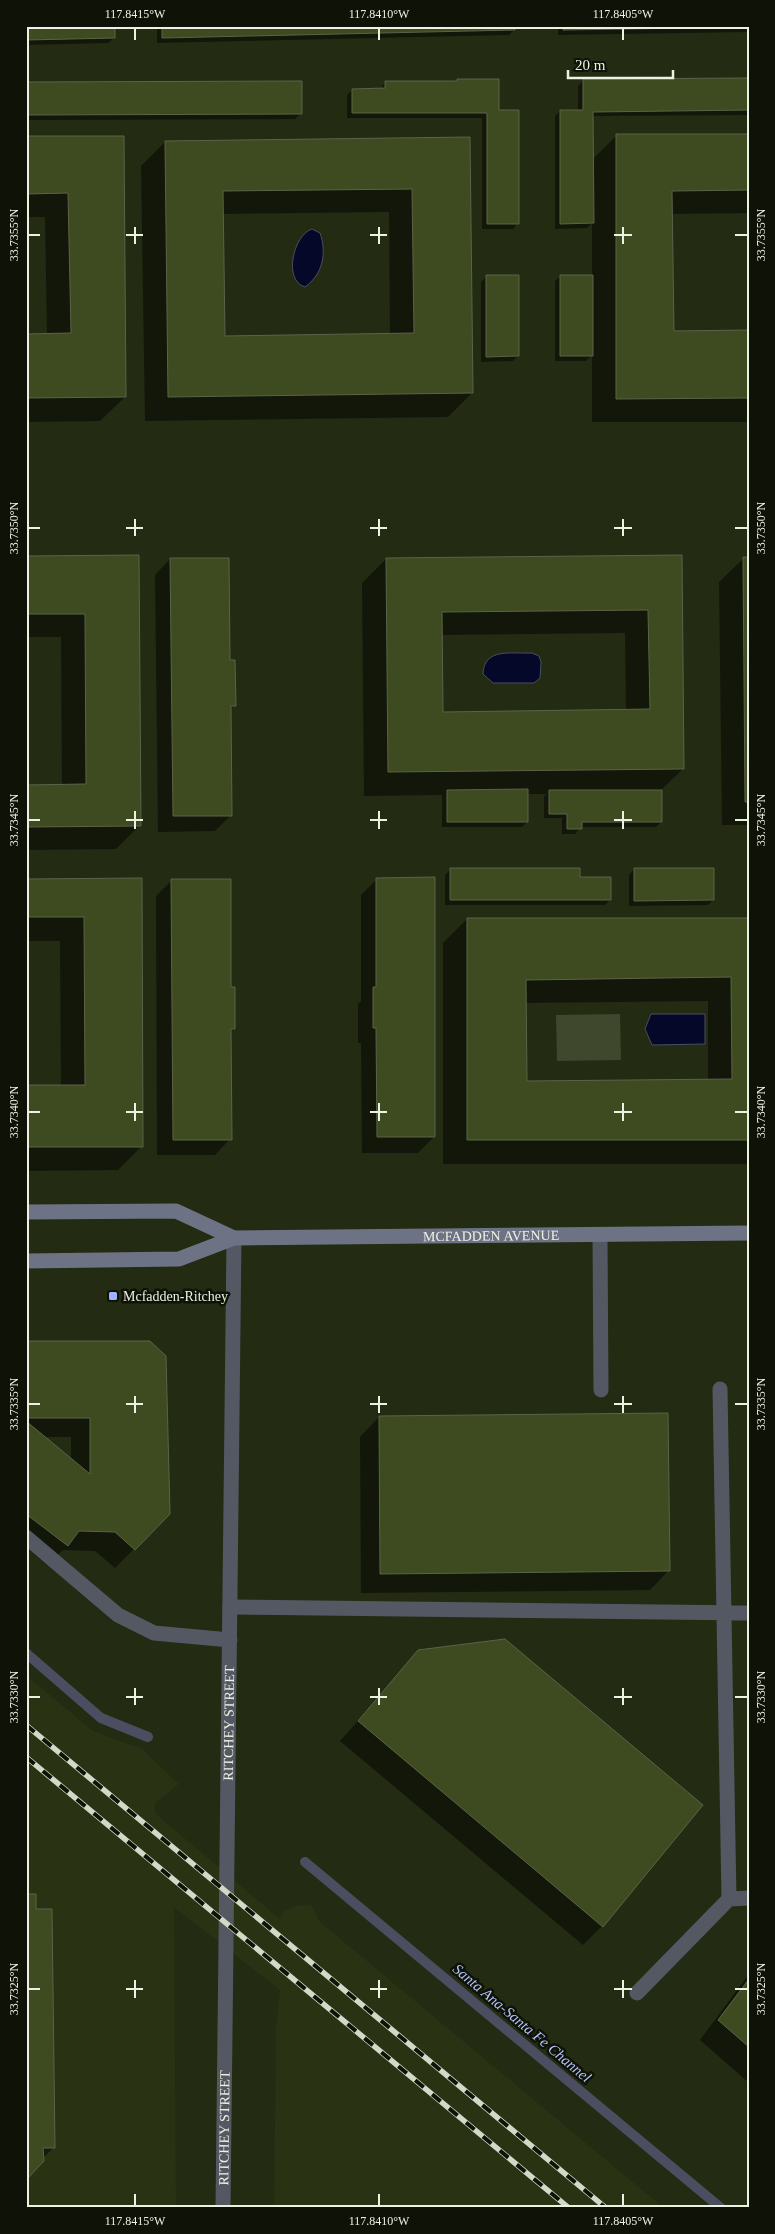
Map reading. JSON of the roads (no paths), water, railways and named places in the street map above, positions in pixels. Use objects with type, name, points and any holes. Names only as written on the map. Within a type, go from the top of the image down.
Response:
[{"type":"main road","name":"MCFADDEN AVENUE","points":[[26,1212],[176,1211],[234,1238]]},
{"type":"main road","name":"MCFADDEN AVENUE","points":[[26,1261],[178,1259],[234,1238],[749,1233]]},
{"type":"street","points":[[600,1235],[601,1390]]},
{"type":"street","name":"RITCHEY STREET","points":[[223,2208],[234,1238]]},
{"type":"street","points":[[720,1389],[729,1899]]},
{"type":"street","points":[[26,1537],[118,1615],[154,1633],[230,1640]]},
{"type":"street","points":[[230,1607],[749,1614]]},
{"type":"street","points":[[637,1993],[729,1899],[749,1898]]},
{"type":"water","points":[[312,229],[320,233],[323,255],[320,269],[305,287],[298,283],[294,276],[293,258],[300,240],[305,233]]},
{"type":"water","points":[[508,653],[532,653],[539,656],[541,662],[540,678],[534,683],[493,683],[483,674],[488,659],[494,656]]},
{"type":"water","points":[[651,1014],[705,1014],[705,1044],[652,1045],[645,1029]]},
{"type":"waterway","name":"Santa Ana-Santa Fe Channel","points":[[26,1653],[101,1718],[148,1737]]},
{"type":"waterway","name":"Santa Ana-Santa Fe Channel","points":[[305,1862],[721,2208]]},
{"type":"railway","points":[[26,1725],[606,2208]]},
{"type":"railway","points":[[26,1757],[569,2208]]},
{"type":"place","name":"Mcfadden-Ritchey","points":[[113,1296]]}]
